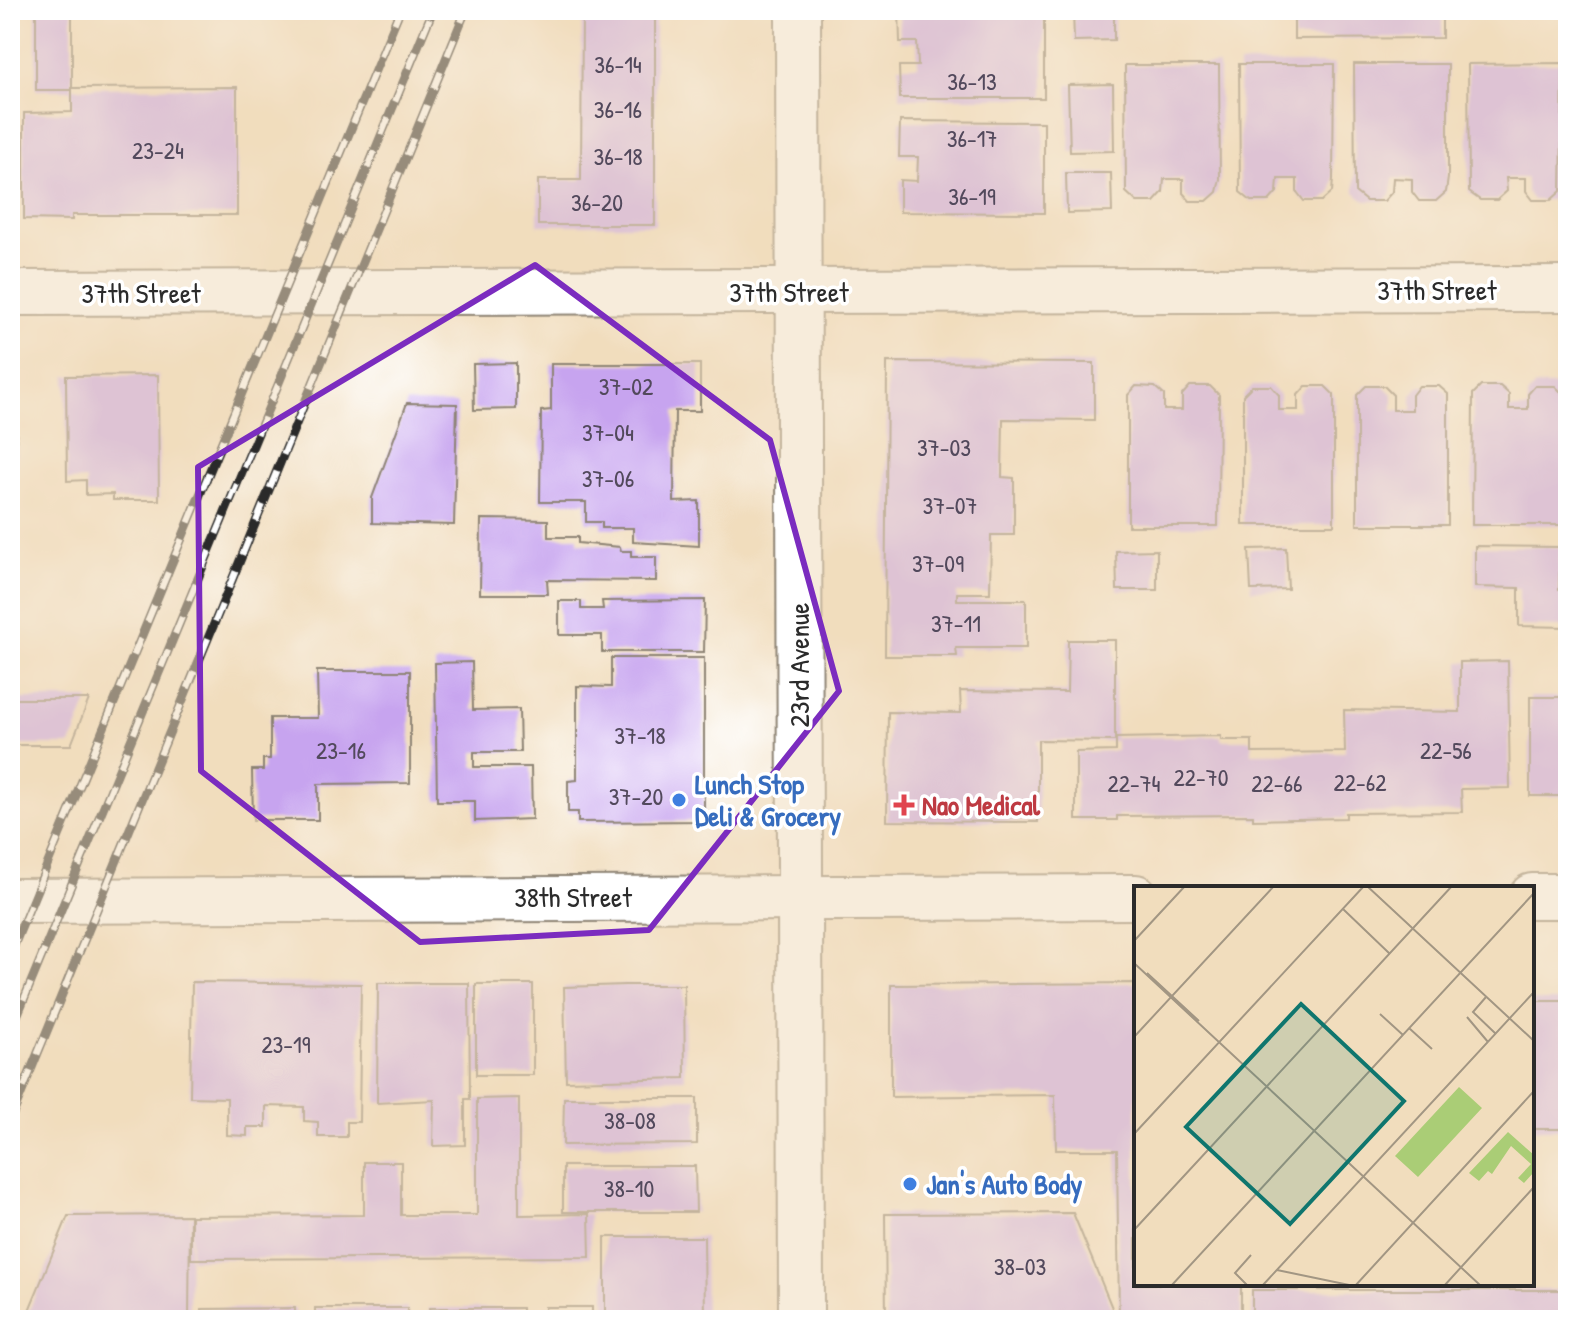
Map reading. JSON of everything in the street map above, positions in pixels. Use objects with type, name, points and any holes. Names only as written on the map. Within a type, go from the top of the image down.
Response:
[{"type":"street","name":"23rd Avenue","points":[[798,10],[801,1320]]},
{"type":"street","name":"37th Street","points":[[10,293],[1568,289]]},
{"type":"street","points":[[1534,896],[1568,896]]},
{"type":"street","name":"38th Street","points":[[10,901],[1134,897]]},
{"type":"highlighted area","points":[[535,265],[770,440],[839,691],[649,930],[420,942],[201,771],[198,467]]},
{"type":"building","points":[[36,10],[72,10],[72,90],[36,90]]},
{"type":"building","points":[[582,10],[655,10],[655,225],[538,225],[538,180],[581,180]]},
{"type":"building","points":[[899,10],[1044,10],[1044,98],[900,98],[899,66],[918,66],[917,42],[900,42]]},
{"type":"building","points":[[1073,10],[1114,10],[1114,40],[1074,41]]},
{"type":"building","points":[[1294,10],[1442,10],[1442,38],[1294,39]]},
{"type":"building","points":[[1563,63],[1561,191],[1551,200],[1533,200],[1526,191],[1526,178],[1506,178],[1507,191],[1497,200],[1480,200],[1469,192],[1468,64]]},
{"type":"building","points":[[1239,64],[1334,64],[1332,192],[1322,201],[1304,201],[1297,192],[1297,179],[1278,179],[1277,192],[1269,201],[1251,201],[1240,192]]},
{"type":"building","points":[[1354,64],[1448,64],[1448,178],[1446,192],[1436,201],[1419,201],[1412,192],[1412,179],[1393,178],[1392,192],[1384,201],[1366,201],[1355,192]]},
{"type":"building","points":[[1125,65],[1219,65],[1220,179],[1217,192],[1207,201],[1190,201],[1183,193],[1183,179],[1164,179],[1163,192],[1154,202],[1137,202],[1126,192]]},
{"type":"building","points":[[1113,84],[1114,151],[1070,152],[1068,85]]},
{"type":"building","points":[[237,87],[237,215],[72,215],[72,220],[24,219],[24,113],[72,112],[72,88]]},
{"type":"building","points":[[10,100],[14,100],[15,214],[10,214]]},
{"type":"building","points":[[900,121],[1044,122],[1044,213],[900,212],[900,180],[917,181],[918,157],[899,157]]},
{"type":"building","points":[[1066,173],[1111,173],[1112,212],[1067,213]]},
{"type":"building","points":[[887,362],[1094,363],[1094,420],[1003,419],[1002,477],[1014,478],[1014,535],[991,535],[990,593],[957,593],[957,600],[1026,600],[1026,648],[956,648],[957,656],[885,656]]},
{"type":"building","points":[[516,363],[516,409],[474,410],[473,364]]},
{"type":"building","points":[[551,364],[700,364],[700,411],[675,411],[674,502],[699,501],[699,546],[633,542],[633,528],[602,528],[602,522],[586,522],[586,502],[540,502],[541,411],[551,410]]},
{"type":"building","points":[[10,374],[17,374],[16,488],[10,488]]},
{"type":"building","points":[[158,375],[159,500],[113,500],[113,494],[86,495],[86,480],[67,481],[66,376]]},
{"type":"building","points":[[1136,386],[1155,387],[1164,395],[1164,410],[1182,410],[1182,395],[1190,386],[1210,386],[1219,395],[1218,526],[1128,526],[1128,395]]},
{"type":"building","points":[[1252,386],[1271,386],[1279,395],[1279,410],[1298,410],[1298,395],[1306,386],[1325,386],[1334,395],[1334,525],[1243,525],[1243,395]]},
{"type":"building","points":[[1366,386],[1384,386],[1393,395],[1393,410],[1412,410],[1412,395],[1419,386],[1439,386],[1448,394],[1448,525],[1357,525],[1357,395]]},
{"type":"building","points":[[1481,386],[1500,386],[1509,394],[1509,409],[1528,409],[1528,394],[1535,386],[1555,386],[1564,395],[1564,525],[1472,525],[1473,394]]},
{"type":"building","points":[[407,403],[457,404],[454,525],[372,523],[372,498]]},
{"type":"building","points":[[481,519],[548,520],[548,537],[578,537],[578,543],[631,551],[631,557],[656,557],[656,581],[547,580],[548,594],[480,594]]},
{"type":"building","points":[[1475,546],[1560,547],[1559,589],[1568,589],[1568,627],[1519,626],[1519,588],[1475,587]]},
{"type":"building","points":[[1286,548],[1288,589],[1251,590],[1249,549]]},
{"type":"building","points":[[1157,550],[1157,590],[1117,590],[1116,551]]},
{"type":"building","points":[[705,600],[704,652],[602,652],[602,635],[559,635],[559,601],[581,601],[581,609],[603,609],[602,601]]},
{"type":"building","points":[[1068,640],[1115,640],[1115,741],[1038,740],[1038,822],[887,821],[888,712],[961,713],[960,691],[1067,692]]},
{"type":"building","points":[[611,658],[704,658],[704,821],[578,822],[578,812],[568,812],[568,781],[577,780],[577,686],[611,687]]},
{"type":"building","points":[[1508,661],[1510,788],[1461,789],[1462,812],[1346,813],[1346,818],[1253,820],[1253,815],[1117,816],[1117,820],[1076,820],[1076,752],[1116,751],[1116,738],[1221,736],[1221,740],[1252,740],[1252,753],[1345,752],[1344,710],[1460,712],[1460,662]]},
{"type":"building","points":[[472,662],[473,710],[519,709],[520,752],[474,752],[474,767],[531,767],[532,819],[475,821],[475,801],[437,801],[435,663]]},
{"type":"building","points":[[317,671],[410,671],[410,783],[318,784],[318,820],[253,820],[252,770],[263,770],[263,759],[270,759],[270,718],[318,718]]},
{"type":"building","points":[[1530,697],[1568,697],[1568,796],[1530,796]]},
{"type":"building","points":[[10,699],[89,699],[71,745],[10,745]]},
{"type":"building","points":[[192,982],[361,984],[359,1122],[347,1122],[347,1137],[318,1137],[318,1122],[304,1121],[304,1107],[266,1106],[266,1127],[247,1127],[247,1136],[227,1135],[227,1098],[190,1097]]},
{"type":"building","points":[[378,983],[469,983],[470,1099],[465,1099],[465,1145],[433,1146],[434,1100],[377,1103]]},
{"type":"building","points":[[1134,983],[1134,1286],[1241,1286],[1241,1320],[1119,1320],[1117,1150],[1056,1150],[1055,1095],[891,1097],[891,985]]},
{"type":"building","points":[[476,984],[533,984],[533,1075],[476,1075]]},
{"type":"building","points":[[684,985],[685,1078],[566,1081],[564,987]]},
{"type":"building","points":[[1534,1001],[1568,1001],[1568,1129],[1534,1129]]},
{"type":"building","points":[[519,1098],[519,1215],[589,1214],[590,1257],[191,1259],[191,1216],[364,1215],[364,1162],[401,1162],[401,1215],[477,1215],[477,1099]]},
{"type":"building","points":[[564,1098],[697,1098],[697,1144],[563,1145]]},
{"type":"building","points":[[563,1166],[695,1166],[696,1212],[563,1212]]},
{"type":"building","points":[[1073,1213],[1117,1320],[886,1320],[885,1214]]},
{"type":"building","points":[[190,1215],[189,1320],[25,1320],[68,1216]]},
{"type":"building","points":[[605,1237],[704,1237],[705,1320],[605,1320]]},
{"type":"building","points":[[1252,1290],[1568,1290],[1568,1320],[1252,1320]]},
{"type":"building","points":[[545,1307],[592,1307],[592,1320],[545,1320]]},
{"type":"building","points":[[295,1308],[295,1320],[202,1320],[202,1309]]},
{"type":"building","points":[[315,1308],[407,1308],[408,1320],[315,1320]]},
{"type":"building","points":[[429,1308],[522,1308],[522,1320],[430,1320]]},
{"type":"railway","points":[[10,955],[400,10]]},
{"type":"railway","points":[[10,1033],[433,10]]},
{"type":"railway","points":[[10,1121],[466,10]]},
{"type":"place","name":"Lunch Stop Deli & Grocery","points":[[679,800]]},
{"type":"place","name":"Nao Medical","points":[[904,805]]},
{"type":"place","name":"Jan's Auto Body","points":[[910,1184]]}]
